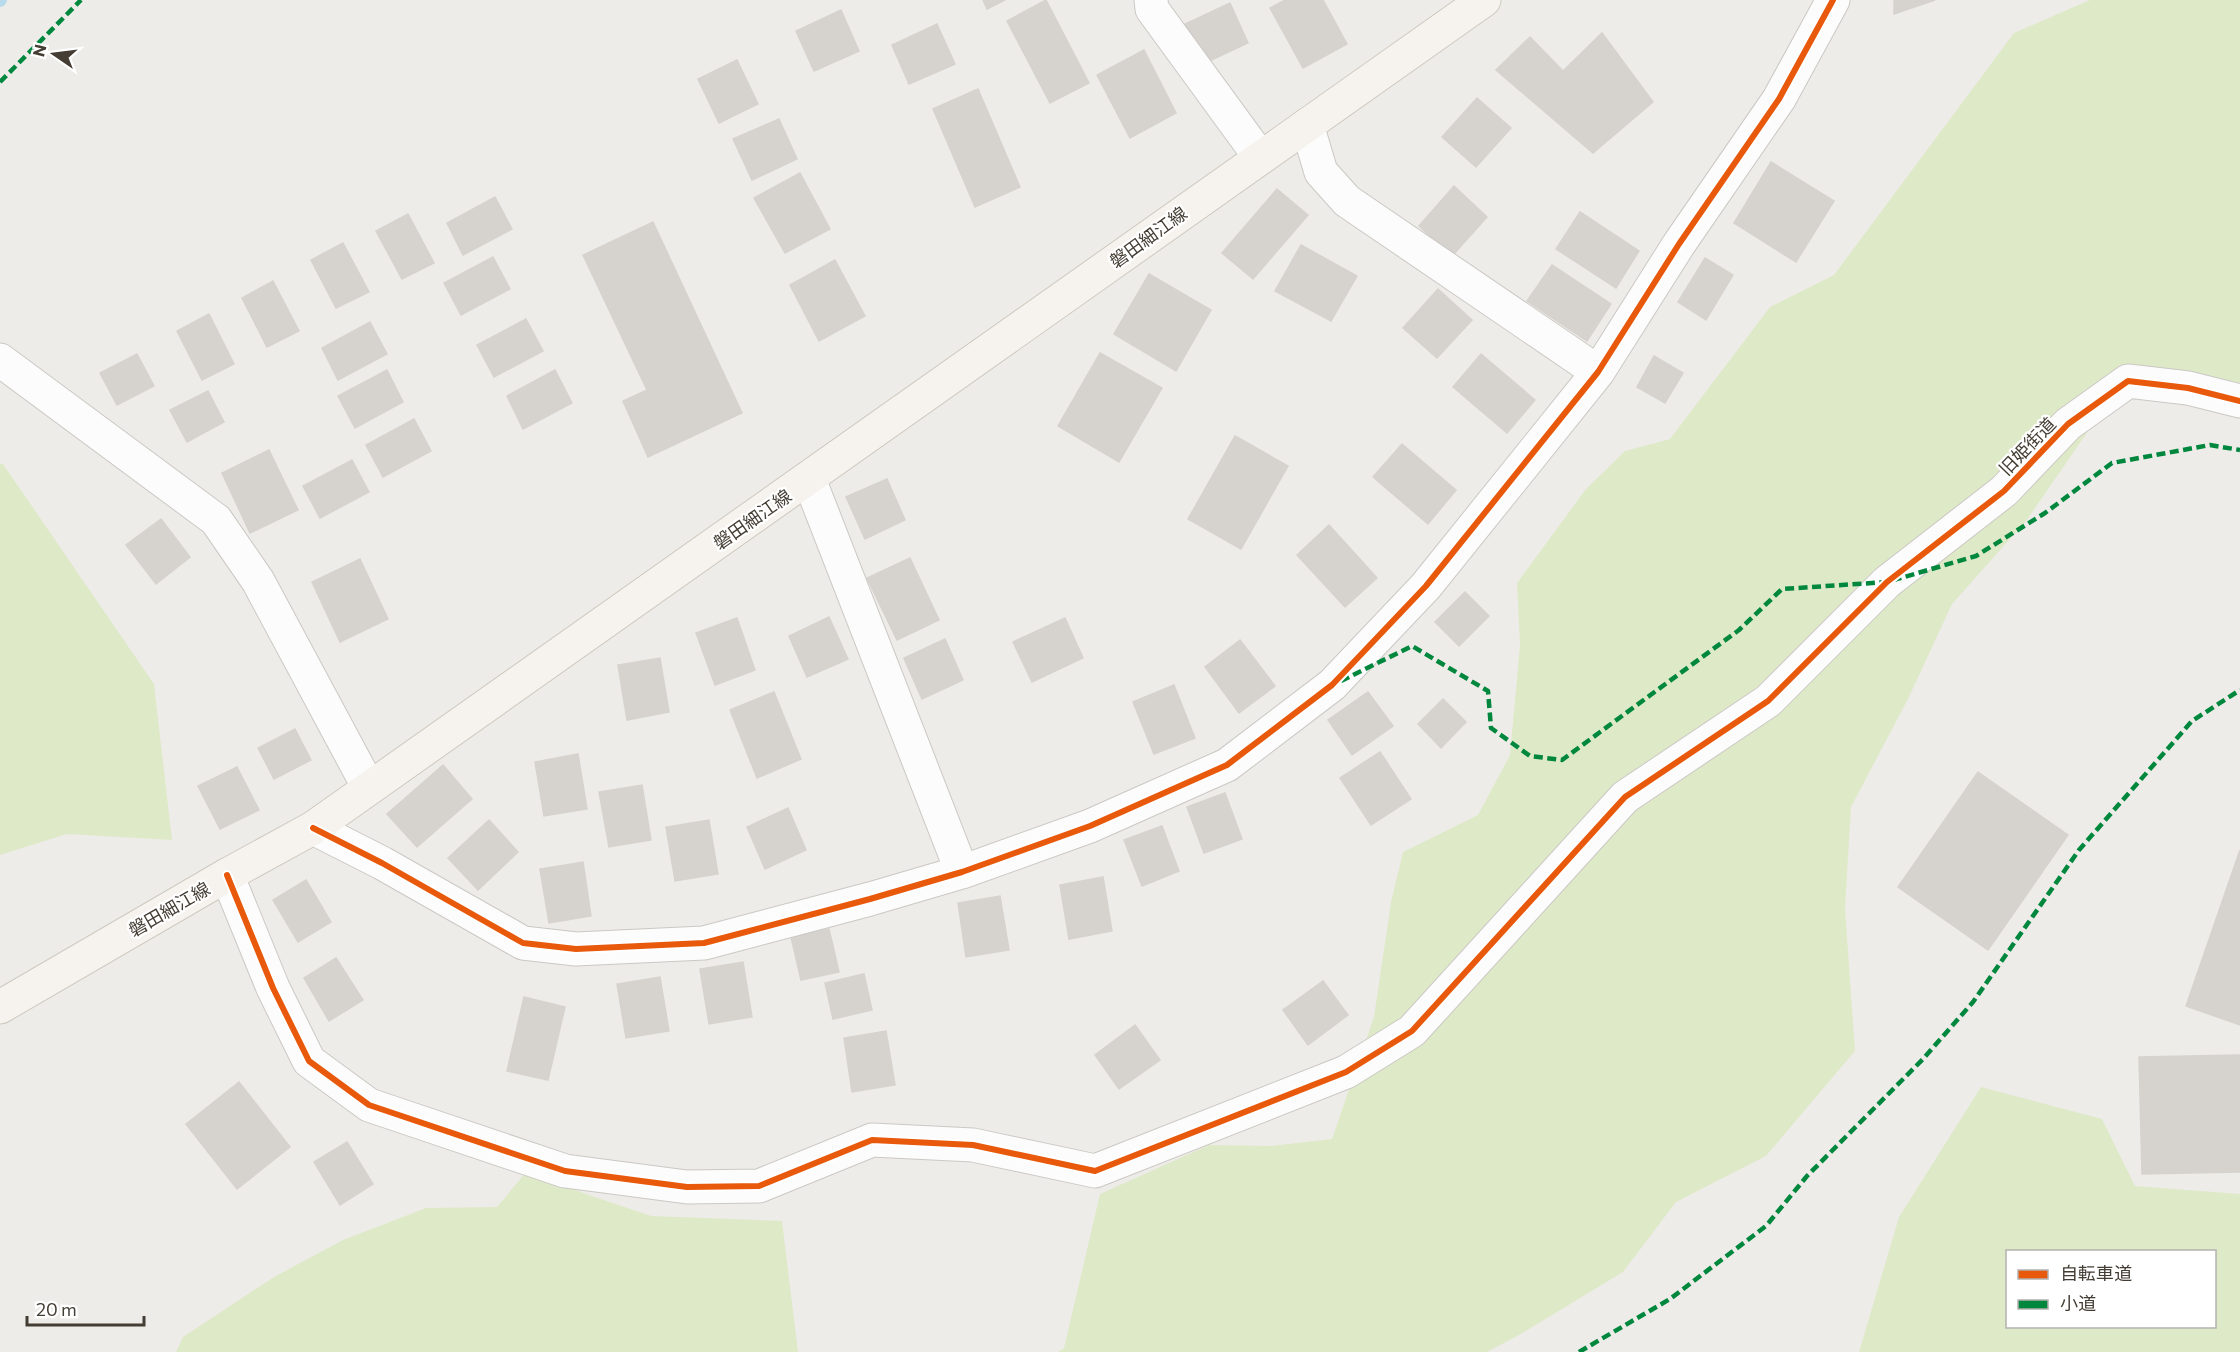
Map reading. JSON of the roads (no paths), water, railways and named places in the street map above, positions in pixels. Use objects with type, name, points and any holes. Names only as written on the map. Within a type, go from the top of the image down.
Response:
[{"type":"main road","name":"磐田細江線","points":[[0,1007],[227,875],[313,828],[1484,0]]},
{"type":"street","points":[[1151,0],[1152,9],[1260,157]]},
{"type":"street","points":[[313,828],[382,863],[523,943],[576,949],[704,943],[962,872],[1089,826],[1227,765],[1332,685],[1426,586],[1598,372],[1679,244],[1779,99],[1833,0]]},
{"type":"street","points":[[1306,125],[1321,172],[1347,201],[1598,372]]},
{"type":"street","points":[[0,360],[216,520],[258,581],[369,788]]},
{"type":"street","name":"旧姫街道","points":[[227,875],[273,988],[309,1061],[369,1105],[565,1171],[687,1187],[759,1186],[872,1140],[973,1145],[1095,1171],[1346,1072],[1412,1031],[1625,797],[1768,701],[1887,582],[2004,491],[2068,424],[2128,381],[2188,388],[2240,401]]},
{"type":"street","points":[[809,479],[962,872]]}]
